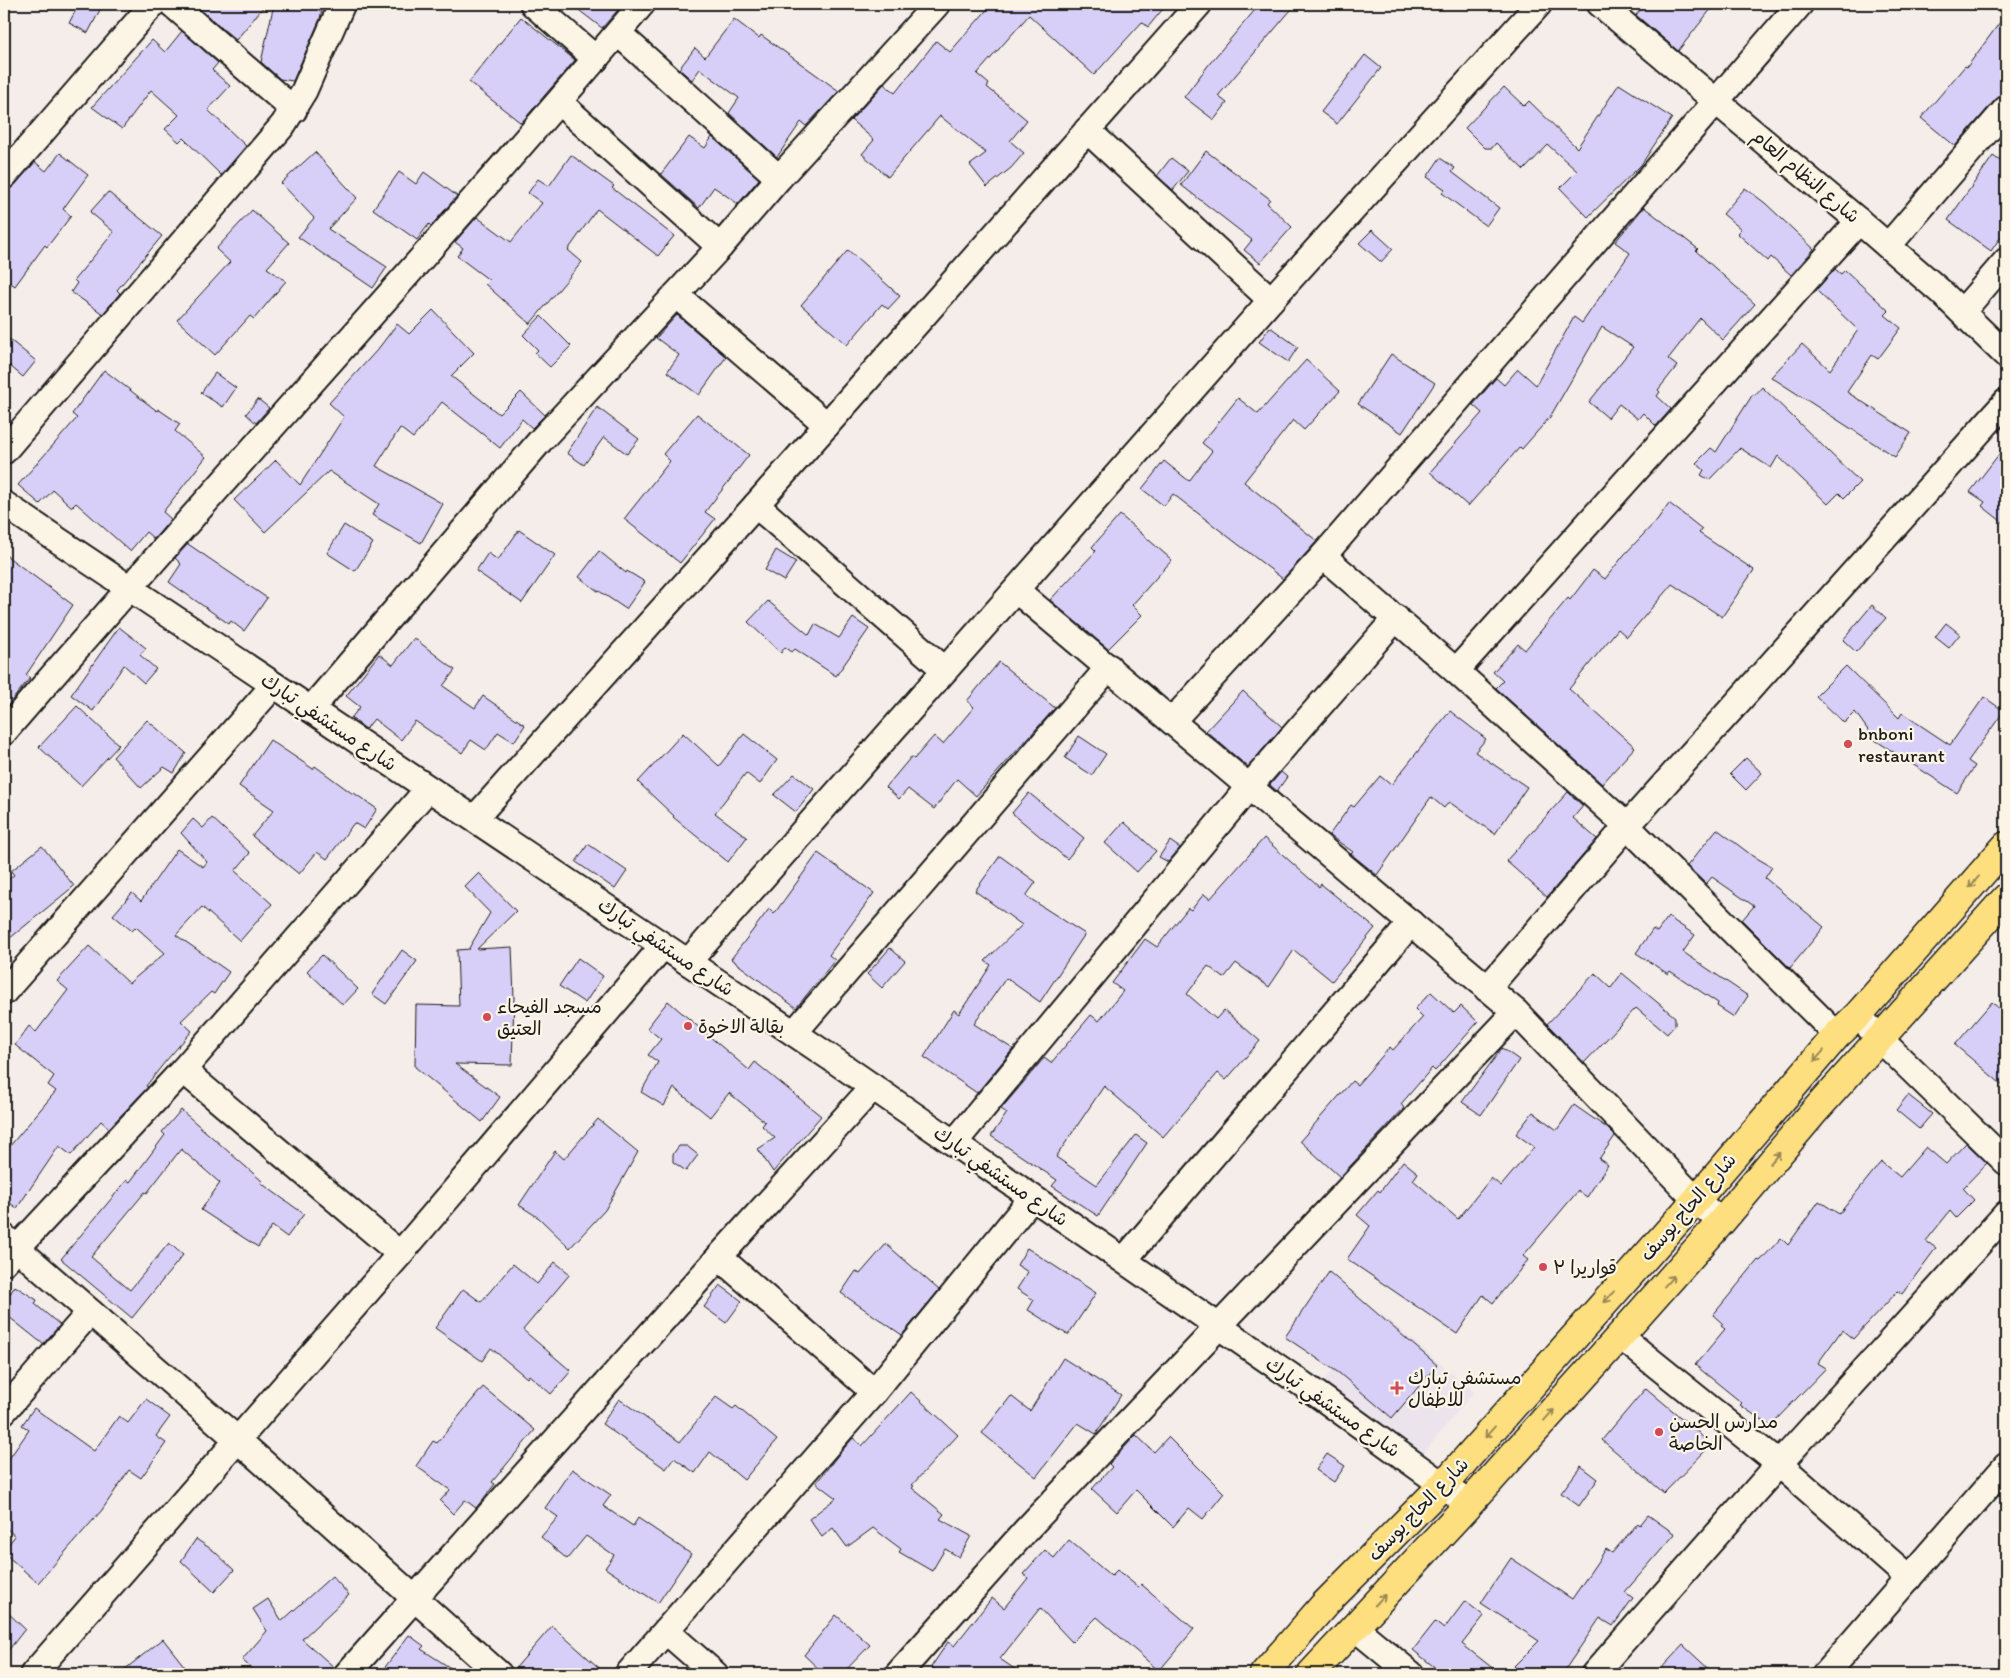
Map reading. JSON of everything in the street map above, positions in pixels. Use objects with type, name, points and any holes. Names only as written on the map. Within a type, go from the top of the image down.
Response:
[{"type":"main road","name":"شارع الحاج يوسف","points":[[1264,1674],[1326,1604],[1444,1485],[1696,1200],[1837,1035],[1858,1015],[2006,846]]},
{"type":"main road","name":"شارع الحاج يوسف","points":[[1312,1674],[1469,1504],[1620,1336],[1879,1038],[2006,898]]},
{"type":"street","points":[[4,176],[153,4]]},
{"type":"street","points":[[172,4],[294,110]]},
{"type":"street","points":[[4,451],[283,125],[294,110],[342,4]]},
{"type":"street","points":[[533,4],[596,59]]},
{"type":"street","points":[[4,732],[128,587],[559,102],[642,4]]},
{"type":"street","points":[[311,710],[540,441],[676,296],[779,178],[937,4]]},
{"type":"street","points":[[475,818],[756,505],[1199,4]]},
{"type":"street","points":[[688,962],[1271,300],[1539,4]]},
{"type":"street","name":"شارع النظام العام","points":[[1600,4],[1860,221],[1962,312],[2006,355]]},
{"type":"street","points":[[1172,721],[1323,556],[1715,100],[1800,4]]},
{"type":"street","points":[[618,33],[779,178]]},
{"type":"street","points":[[559,102],[720,247]]},
{"type":"street","points":[[1888,246],[2005,115]]},
{"type":"street","points":[[1087,130],[1271,300]]},
{"type":"street","points":[[1456,672],[1860,221]]},
{"type":"street","points":[[1962,312],[2006,261]]},
{"type":"street","points":[[676,296],[827,425]]},
{"type":"street","points":[[1487,989],[1627,826],[2006,402]]},
{"type":"street","name":"شارع مستشفي تبارك","points":[[4,504],[794,1033],[1219,1326],[1469,1504]]},
{"type":"street","points":[[756,505],[946,670]]},
{"type":"street","points":[[1323,556],[1396,618],[1627,826],[1837,1035]]},
{"type":"street","points":[[1016,590],[1109,667],[1248,788],[1516,1012],[1696,1200],[1721,1222]]},
{"type":"street","points":[[954,1143],[1248,788],[1396,618]]},
{"type":"street","points":[[794,1033],[1109,667]]},
{"type":"street","points":[[4,992],[274,685]]},
{"type":"street","points":[[428,789],[182,1070],[8,1249],[90,1312],[238,1440],[499,1674]]},
{"type":"street","points":[[1124,1260],[1411,923]]},
{"type":"street","points":[[33,1674],[400,1254],[663,946]]},
{"type":"street","points":[[898,1674],[1027,1529],[1516,1012]]},
{"type":"street","points":[[1858,1015],[1879,1038],[2006,1162]]},
{"type":"street","points":[[182,1070],[400,1254]]},
{"type":"street","points":[[347,1674],[873,1087]]},
{"type":"street","points":[[628,1674],[874,1392],[1032,1198]]},
{"type":"street","points":[[1594,1674],[1779,1464],[2006,1214]]},
{"type":"street","points":[[719,1257],[874,1392]]},
{"type":"street","points":[[4,1411],[90,1312]]},
{"type":"street","points":[[1620,1336],[1779,1464],[1909,1578]]},
{"type":"street","points":[[1826,1674],[2006,1466]]},
{"type":"street","points":[[1354,1627],[1411,1674]]},
{"type":"street","points":[[666,1630],[715,1674]]},
{"type":"shaded area","name":"مستشفى تبارك للاطفال","points":[[1380,1313],[1474,1392],[1415,1463],[1321,1384]]},
{"type":"building","points":[[79,4],[103,4],[88,33],[69,23]]},
{"type":"building","points":[[194,4],[266,4],[236,40]]},
{"type":"building","points":[[274,4],[323,4],[320,19],[293,81],[280,79],[261,62]]},
{"type":"building","points":[[571,4],[623,4],[602,28]]},
{"type":"building","points":[[992,4],[1167,4],[1148,27],[1142,22],[1094,75],[1029,15],[977,74],[989,84],[987,87],[1027,120],[1010,141],[1024,153],[1011,168],[987,187],[970,165],[986,153],[940,116],[888,177],[862,154],[874,140],[851,120],[884,84],[895,93],[936,41],[950,52]]},
{"type":"building","points":[[1260,4],[1296,4],[1218,96],[1227,103],[1214,120],[1184,97]]},
{"type":"building","points":[[1645,4],[1715,4],[1678,51],[1636,15]]},
{"type":"building","points":[[2006,14],[2006,95],[1995,100],[1955,146],[1921,118],[1965,66],[1967,67]]},
{"type":"building","points":[[521,17],[575,60],[521,123],[469,82]]},
{"type":"building","points":[[734,19],[759,38],[761,35],[839,91],[806,126],[801,122],[777,157],[729,113],[739,98],[700,69],[692,80],[679,69],[695,48],[705,57]]},
{"type":"building","points":[[182,31],[218,63],[212,70],[230,86],[208,110],[246,146],[221,175],[183,138],[179,142],[165,129],[179,115],[151,90],[122,129],[92,107],[152,40],[165,52]]},
{"type":"building","points":[[1365,55],[1381,68],[1337,124],[1321,112]]},
{"type":"building","points":[[1619,84],[1672,118],[1641,165],[1588,217],[1560,188],[1577,171],[1548,145],[1524,170],[1496,143],[1492,148],[1485,148],[1465,128],[1504,87],[1524,106],[1529,101],[1577,148]]},
{"type":"building","points":[[689,137],[705,148],[712,137],[759,179],[738,204],[714,187],[699,208],[661,174]]},
{"type":"building","points":[[1206,151],[1270,199],[1267,203],[1292,227],[1260,263],[1244,250],[1252,240],[1181,185]]},
{"type":"building","points":[[315,152],[357,198],[328,229],[387,267],[373,288],[298,237],[314,218],[281,183]]},
{"type":"building","points":[[60,153],[88,175],[63,209],[71,216],[47,247],[45,245],[15,286],[4,279],[4,190],[14,186],[35,162],[46,171]]},
{"type":"building","points":[[571,155],[614,186],[612,188],[674,236],[658,256],[597,209],[568,250],[582,262],[530,324],[485,284],[489,280],[457,256],[463,248],[455,242],[477,217],[511,242],[542,203],[528,193],[538,179],[549,186]]},
{"type":"building","points":[[1993,156],[2006,165],[2006,229],[1991,251],[1948,220]]},
{"type":"building","points":[[1171,158],[1188,171],[1173,190],[1157,176]]},
{"type":"building","points":[[1440,158],[1455,168],[1452,172],[1499,208],[1486,226],[1442,193],[1445,189],[1427,177]]},
{"type":"building","points":[[399,172],[416,184],[424,172],[457,196],[431,226],[429,224],[417,240],[373,209]]},
{"type":"building","points":[[1745,188],[1765,203],[1814,249],[1791,275],[1771,257],[1768,261],[1737,233],[1741,229],[1723,214]]},
{"type":"building","points":[[108,192],[162,236],[117,290],[120,293],[103,314],[71,292],[77,283],[74,280],[114,232],[90,212]]},
{"type":"building","points":[[1644,207],[1698,249],[1696,251],[1755,304],[1723,340],[1700,318],[1668,359],[1677,366],[1658,390],[1660,392],[1657,396],[1671,409],[1656,426],[1643,413],[1638,419],[1619,404],[1608,418],[1589,402],[1633,347],[1602,327],[1550,417],[1522,449],[1520,447],[1468,506],[1430,472],[1482,413],[1473,405],[1496,378],[1504,385],[1518,369],[1536,385],[1574,317],[1582,323],[1630,253],[1615,242]]},
{"type":"building","points":[[252,210],[289,243],[267,268],[286,281],[254,319],[250,316],[215,355],[177,320],[230,262],[216,249]]},
{"type":"building","points":[[1372,230],[1393,249],[1381,262],[1359,243]]},
{"type":"building","points":[[848,250],[900,296],[888,309],[882,304],[847,345],[801,305]]},
{"type":"building","points":[[1835,269],[1841,274],[1845,270],[1889,311],[1885,315],[1901,328],[1878,359],[1872,355],[1847,392],[1911,433],[1895,457],[1771,377],[1802,344],[1830,370],[1858,330],[1816,290]]},
{"type":"building","points":[[433,310],[474,353],[451,376],[499,414],[521,392],[545,415],[532,428],[522,419],[500,448],[442,402],[413,438],[400,428],[376,466],[443,504],[421,543],[372,515],[379,504],[329,471],[265,532],[234,500],[276,460],[300,485],[344,417],[329,403],[378,349],[397,324],[409,334]]},
{"type":"building","points":[[677,315],[726,357],[699,395],[667,372],[679,355],[656,338]]},
{"type":"building","points":[[541,316],[571,346],[550,367],[535,353],[538,350],[523,335]]},
{"type":"building","points":[[1270,327],[1298,347],[1288,362],[1259,342]]},
{"type":"building","points":[[4,335],[36,361],[23,377],[4,361]]},
{"type":"building","points":[[1391,354],[1435,383],[1402,433],[1358,404]]},
{"type":"building","points":[[1306,360],[1340,391],[1304,430],[1293,420],[1244,482],[1317,541],[1283,579],[1173,494],[1164,506],[1142,489],[1164,461],[1189,481],[1212,451],[1202,443],[1238,398],[1258,414]]},
{"type":"building","points":[[104,370],[157,411],[158,409],[180,424],[175,431],[206,457],[163,512],[171,519],[154,539],[146,532],[130,551],[76,503],[72,507],[53,490],[40,504],[18,485],[77,418],[72,414]]},
{"type":"building","points":[[215,373],[236,388],[223,407],[201,393]]},
{"type":"building","points":[[1762,387],[1860,482],[1844,498],[1839,493],[1828,504],[1778,456],[1771,468],[1740,448],[1709,480],[1701,475],[1704,470],[1696,463],[1711,448],[1716,452],[1753,394],[1755,395]]},
{"type":"building","points":[[258,399],[269,408],[256,423],[246,414]]},
{"type":"building","points":[[597,407],[639,439],[627,454],[604,437],[584,465],[567,453]]},
{"type":"building","points":[[697,414],[749,455],[705,512],[715,519],[680,563],[624,519],[670,461],[663,454]]},
{"type":"building","points":[[2006,445],[2006,525],[1982,506],[1985,502],[1970,492]]},
{"type":"building","points":[[1669,503],[1702,529],[1699,533],[1754,570],[1722,617],[1672,584],[1627,637],[1618,629],[1569,689],[1635,747],[1602,784],[1496,688],[1503,681],[1493,672],[1518,644],[1525,650],[1568,598],[1570,600],[1593,570],[1605,579],[1624,555],[1657,520]]},
{"type":"building","points":[[1120,515],[1172,560],[1132,605],[1142,615],[1108,649],[1050,600],[1096,551],[1092,547]]},
{"type":"building","points":[[344,525],[373,543],[355,571],[327,553]]},
{"type":"building","points":[[519,530],[555,555],[522,603],[476,571],[488,553],[498,560]]},
{"type":"building","points":[[188,544],[267,598],[244,631],[231,621],[229,624],[169,582],[181,564],[175,558]]},
{"type":"building","points":[[776,550],[796,562],[784,581],[765,570]]},
{"type":"building","points":[[599,551],[626,573],[627,571],[645,582],[626,609],[579,577]]},
{"type":"building","points":[[4,554],[73,605],[26,675],[30,678],[4,710]]},
{"type":"building","points":[[768,601],[809,635],[815,624],[839,638],[853,618],[869,629],[836,676],[795,649],[792,652],[785,647],[781,653],[748,622]]},
{"type":"building","points":[[1872,605],[1886,618],[1856,652],[1843,640]]},
{"type":"building","points":[[1946,623],[1960,634],[1949,648],[1935,637]]},
{"type":"building","points":[[119,627],[146,648],[140,655],[156,669],[144,683],[124,665],[93,711],[71,695]]},
{"type":"building","points":[[414,638],[455,670],[443,686],[475,708],[483,696],[525,725],[514,742],[498,732],[486,750],[471,740],[462,753],[415,721],[401,740],[374,719],[366,729],[351,718],[360,707],[346,696],[379,654],[393,665]]},
{"type":"building","points":[[999,662],[1055,708],[976,796],[957,779],[934,809],[908,789],[899,799],[886,787],[911,757],[914,759],[934,736],[943,744],[974,707],[967,701]]},
{"type":"building","points":[[1846,666],[1899,718],[1902,713],[1950,745],[1984,697],[2004,711],[1968,761],[1975,766],[1957,793],[1875,740],[1855,712],[1844,723],[1816,696]]},
{"type":"building","points":[[1243,691],[1282,727],[1248,767],[1206,731]]},
{"type":"building","points":[[77,706],[119,745],[81,786],[39,747]]},
{"type":"building","points":[[1450,711],[1486,739],[1475,752],[1527,787],[1495,834],[1449,802],[1444,808],[1431,797],[1377,875],[1351,854],[1353,852],[1329,835],[1351,805],[1354,807],[1380,776],[1391,785]]},
{"type":"building","points":[[147,720],[186,753],[174,773],[164,767],[141,788],[113,757]]},
{"type":"building","points":[[683,733],[719,766],[744,734],[777,760],[760,784],[746,773],[715,813],[747,837],[728,862],[673,817],[638,782]]},
{"type":"building","points":[[1079,736],[1106,754],[1092,775],[1065,758]]},
{"type":"building","points":[[270,740],[313,769],[315,766],[377,809],[364,829],[354,823],[327,859],[317,852],[299,874],[252,836],[274,810],[239,786]]},
{"type":"building","points":[[1746,758],[1762,773],[1746,790],[1730,774]]},
{"type":"building","points":[[1281,772],[1287,777],[1277,791],[1270,785]]},
{"type":"building","points":[[794,774],[814,789],[796,812],[774,795]]},
{"type":"building","points":[[1568,792],[1583,806],[1573,818],[1597,839],[1547,897],[1506,861]]},
{"type":"building","points":[[1029,793],[1084,838],[1067,859],[1012,813]]},
{"type":"building","points":[[212,818],[250,853],[235,871],[272,904],[240,941],[202,907],[176,935],[229,972],[214,994],[211,992],[181,1021],[192,1031],[146,1086],[148,1087],[109,1128],[101,1121],[71,1155],[59,1146],[17,1208],[4,1199],[4,1153],[56,1091],[48,1085],[54,1076],[15,1045],[29,1026],[36,1032],[68,990],[57,981],[89,946],[129,983],[165,953],[136,927],[132,931],[113,915],[132,893],[141,901],[177,849],[203,867],[207,862],[181,833],[193,819],[203,828]]},
{"type":"building","points":[[1124,822],[1156,851],[1137,872],[1105,843]]},
{"type":"building","points":[[1717,829],[1750,854],[1772,867],[1765,878],[1824,927],[1790,968],[1742,920],[1754,906],[1712,877],[1706,884],[1687,866]]},
{"type":"building","points":[[1264,838],[1319,887],[1321,884],[1375,928],[1332,981],[1294,950],[1269,987],[1236,963],[1224,978],[1208,966],[1187,994],[1216,1019],[1224,1010],[1260,1041],[1226,1080],[1218,1073],[1163,1137],[1104,1086],[1056,1157],[1097,1185],[1136,1135],[1147,1143],[1098,1216],[1052,1186],[1057,1180],[991,1136],[1007,1113],[1001,1109],[1044,1058],[1051,1063],[1091,1015],[1099,1021],[1123,991],[1112,983],[1145,939],[1157,947],[1188,908],[1191,910],[1204,894],[1210,899]]},
{"type":"building","points":[[1170,841],[1180,848],[1168,862],[1159,857]]},
{"type":"building","points":[[588,844],[627,871],[615,889],[576,862]]},
{"type":"building","points":[[42,846],[74,886],[4,943],[4,883],[14,875],[11,871]]},
{"type":"building","points":[[818,853],[874,893],[829,955],[835,960],[796,1008],[731,959],[769,909],[774,914]]},
{"type":"building","points":[[1000,856],[1036,882],[1026,896],[1085,934],[1040,1002],[1006,978],[974,1024],[1013,1049],[977,1093],[924,1057],[954,1010],[959,1014],[991,965],[985,961],[1022,925],[975,891]]},
{"type":"building","points":[[479,873],[516,911],[477,949],[512,947],[514,998],[512,1065],[455,1064],[500,1097],[482,1122],[415,1067],[416,1005],[459,1006],[457,950],[470,949],[490,913],[465,887]]},
{"type":"building","points":[[1668,917],[1695,935],[1683,952],[1748,996],[1734,1017],[1717,1006],[1718,1003],[1670,971],[1668,974],[1636,953],[1653,929],[1657,932]]},
{"type":"building","points":[[890,948],[905,961],[882,988],[867,974]]},
{"type":"building","points":[[402,950],[417,961],[386,1004],[372,994]]},
{"type":"building","points":[[322,955],[358,989],[343,1005],[307,971]]},
{"type":"building","points":[[578,958],[603,976],[585,1003],[559,986]]},
{"type":"building","points":[[1595,973],[1611,988],[1622,973],[1675,1017],[1675,1025],[1667,1034],[1636,1008],[1584,1063],[1547,1024]]},
{"type":"building","points":[[1431,992],[1454,1013],[1461,1006],[1478,1022],[1435,1071],[1432,1068],[1401,1104],[1404,1108],[1340,1177],[1300,1141],[1352,1081],[1357,1085],[1390,1047],[1393,1050],[1423,1017],[1415,1009]]},
{"type":"building","points":[[668,1001],[749,1070],[755,1062],[821,1116],[773,1172],[758,1149],[775,1138],[762,1126],[765,1122],[729,1093],[710,1117],[674,1088],[664,1106],[641,1092],[658,1062],[648,1055],[661,1039],[647,1028]]},
{"type":"building","points":[[1992,1002],[2006,1015],[2006,1044],[1998,1054],[2006,1061],[2006,1088],[1955,1045]]},
{"type":"building","points":[[1502,1048],[1519,1060],[1481,1115],[1462,1102]]},
{"type":"building","points":[[1908,1095],[1932,1114],[1919,1129],[1896,1110]]},
{"type":"building","points":[[1574,1105],[1607,1128],[1615,1136],[1599,1159],[1608,1165],[1587,1197],[1578,1191],[1523,1256],[1528,1260],[1493,1303],[1483,1295],[1457,1334],[1347,1259],[1370,1226],[1357,1215],[1378,1190],[1380,1192],[1403,1161],[1418,1173],[1413,1180],[1458,1219],[1491,1178],[1501,1186],[1534,1147],[1516,1134],[1533,1112],[1557,1130]]},
{"type":"building","points":[[181,1110],[262,1181],[261,1183],[304,1214],[287,1237],[272,1226],[258,1247],[201,1210],[220,1183],[181,1149],[147,1193],[145,1192],[91,1257],[130,1290],[169,1243],[183,1255],[132,1318],[61,1259],[127,1180],[130,1182],[165,1135],[162,1132]]},
{"type":"building","points":[[598,1119],[638,1152],[605,1210],[570,1248],[539,1218],[519,1205],[555,1151],[564,1159]]},
{"type":"building","points":[[1966,1143],[1987,1163],[1963,1188],[1974,1200],[1956,1218],[1950,1211],[1926,1241],[1936,1248],[1902,1294],[1898,1291],[1853,1339],[1842,1330],[1818,1363],[1826,1368],[1770,1426],[1740,1405],[1742,1403],[1695,1365],[1725,1329],[1721,1326],[1723,1324],[1713,1315],[1758,1260],[1760,1261],[1781,1238],[1788,1245],[1819,1201],[1839,1214],[1881,1162],[1900,1177],[1926,1147],[1946,1164]]},
{"type":"building","points":[[679,1146],[687,1146],[698,1155],[686,1171],[673,1162],[673,1154]]},
{"type":"building","points":[[886,1244],[939,1290],[902,1335],[841,1293],[856,1271],[860,1274]]},
{"type":"building","points":[[1027,1248],[1096,1293],[1068,1335],[1028,1310],[1034,1300],[1017,1289],[1028,1272],[1017,1265]]},
{"type":"building","points":[[555,1262],[570,1274],[523,1330],[571,1371],[551,1394],[529,1375],[527,1378],[491,1348],[482,1361],[435,1328],[463,1289],[481,1302],[513,1264],[537,1284]]},
{"type":"building","points":[[1329,1272],[1437,1365],[1392,1418],[1339,1373],[1285,1337]]},
{"type":"building","points":[[720,1285],[742,1301],[726,1323],[704,1307]]},
{"type":"building","points":[[15,1286],[37,1300],[35,1304],[60,1325],[43,1344],[4,1313],[4,1303]]},
{"type":"building","points":[[1063,1358],[1121,1395],[1096,1434],[1078,1423],[1036,1477],[982,1433],[1011,1396],[1030,1411]]},
{"type":"building","points":[[483,1387],[535,1430],[492,1482],[495,1484],[476,1508],[465,1500],[453,1514],[440,1501],[450,1490],[416,1466],[433,1441],[437,1443]]},
{"type":"building","points":[[1646,1388],[1699,1433],[1710,1446],[1664,1493],[1602,1440]]},
{"type":"building","points":[[911,1392],[958,1435],[912,1485],[914,1486],[912,1488],[944,1514],[940,1519],[971,1536],[959,1557],[945,1549],[932,1571],[899,1552],[901,1549],[873,1528],[847,1547],[833,1528],[822,1537],[809,1519],[836,1498],[816,1483],[839,1454],[853,1438],[862,1446]]},
{"type":"building","points":[[716,1397],[733,1409],[736,1406],[777,1440],[744,1480],[710,1452],[695,1473],[674,1458],[666,1469],[602,1424],[619,1399],[680,1442]]},
{"type":"building","points":[[146,1399],[170,1417],[156,1436],[166,1443],[141,1478],[129,1470],[102,1510],[38,1583],[4,1553],[4,1550],[15,1536],[4,1526],[4,1466],[29,1430],[22,1425],[34,1408],[94,1451],[119,1416],[128,1423]]},
{"type":"building","points":[[1136,1435],[1154,1452],[1168,1437],[1224,1493],[1203,1519],[1189,1508],[1173,1527],[1136,1490],[1117,1512],[1092,1489],[1112,1467],[1109,1464]]},
{"type":"building","points":[[1327,1454],[1345,1466],[1334,1482],[1316,1470]]},
{"type":"building","points":[[1581,1466],[1598,1479],[1579,1506],[1561,1493]]},
{"type":"building","points":[[572,1469],[611,1495],[603,1506],[633,1526],[638,1518],[691,1554],[658,1603],[605,1568],[614,1555],[586,1536],[567,1559],[541,1537],[558,1517],[545,1508]]},
{"type":"building","points":[[1648,1515],[1675,1534],[1625,1592],[1633,1598],[1613,1626],[1600,1618],[1562,1674],[1506,1674],[1539,1641],[1481,1603],[1511,1558],[1572,1599],[1606,1549],[1612,1553],[1638,1523],[1640,1525]]},
{"type":"building","points":[[196,1539],[214,1551],[234,1570],[214,1592],[181,1561]]},
{"type":"building","points":[[1069,1540],[1111,1576],[1117,1570],[1138,1587],[1141,1584],[1194,1629],[1159,1671],[1097,1617],[1072,1642],[1040,1608],[1000,1659],[1022,1674],[942,1674],[931,1667],[948,1642],[954,1646],[992,1598],[1004,1608],[1028,1578],[1023,1574],[1045,1550],[1054,1558]]},
{"type":"building","points":[[332,1576],[349,1595],[302,1639],[335,1668],[333,1674],[258,1674],[242,1660],[267,1631],[253,1609],[268,1599],[282,1621]]},
{"type":"building","points":[[1465,1601],[1484,1616],[1462,1644],[1500,1674],[1443,1674],[1413,1650],[1435,1622],[1444,1629]]},
{"type":"building","points":[[4,1609],[25,1629],[4,1656]]},
{"type":"building","points":[[836,1615],[870,1645],[842,1674],[824,1674],[804,1655]]},
{"type":"building","points":[[552,1626],[606,1674],[513,1674],[513,1671]]},
{"type":"building","points":[[409,1635],[424,1646],[421,1649],[460,1674],[380,1674]]},
{"type":"building","points":[[163,1639],[185,1667],[175,1674],[119,1674]]},
{"type":"building","points":[[1683,1645],[1714,1674],[1656,1674]]},
{"type":"place","name":"bnboni restaurant","points":[[1848,744]]},
{"type":"place","name":"مسجد الفيحاء العتيق","points":[[487,1017]]},
{"type":"place","name":"بقالة الاخوة","points":[[688,1026]]},
{"type":"place","name":"قواريرا ٣","points":[[1543,1267]]},
{"type":"place","name":"مستشفى تبارك للاطفال","points":[[1397,1388]]},
{"type":"place","name":"مدارس الحسن الخاصة","points":[[1659,1432]]}]
